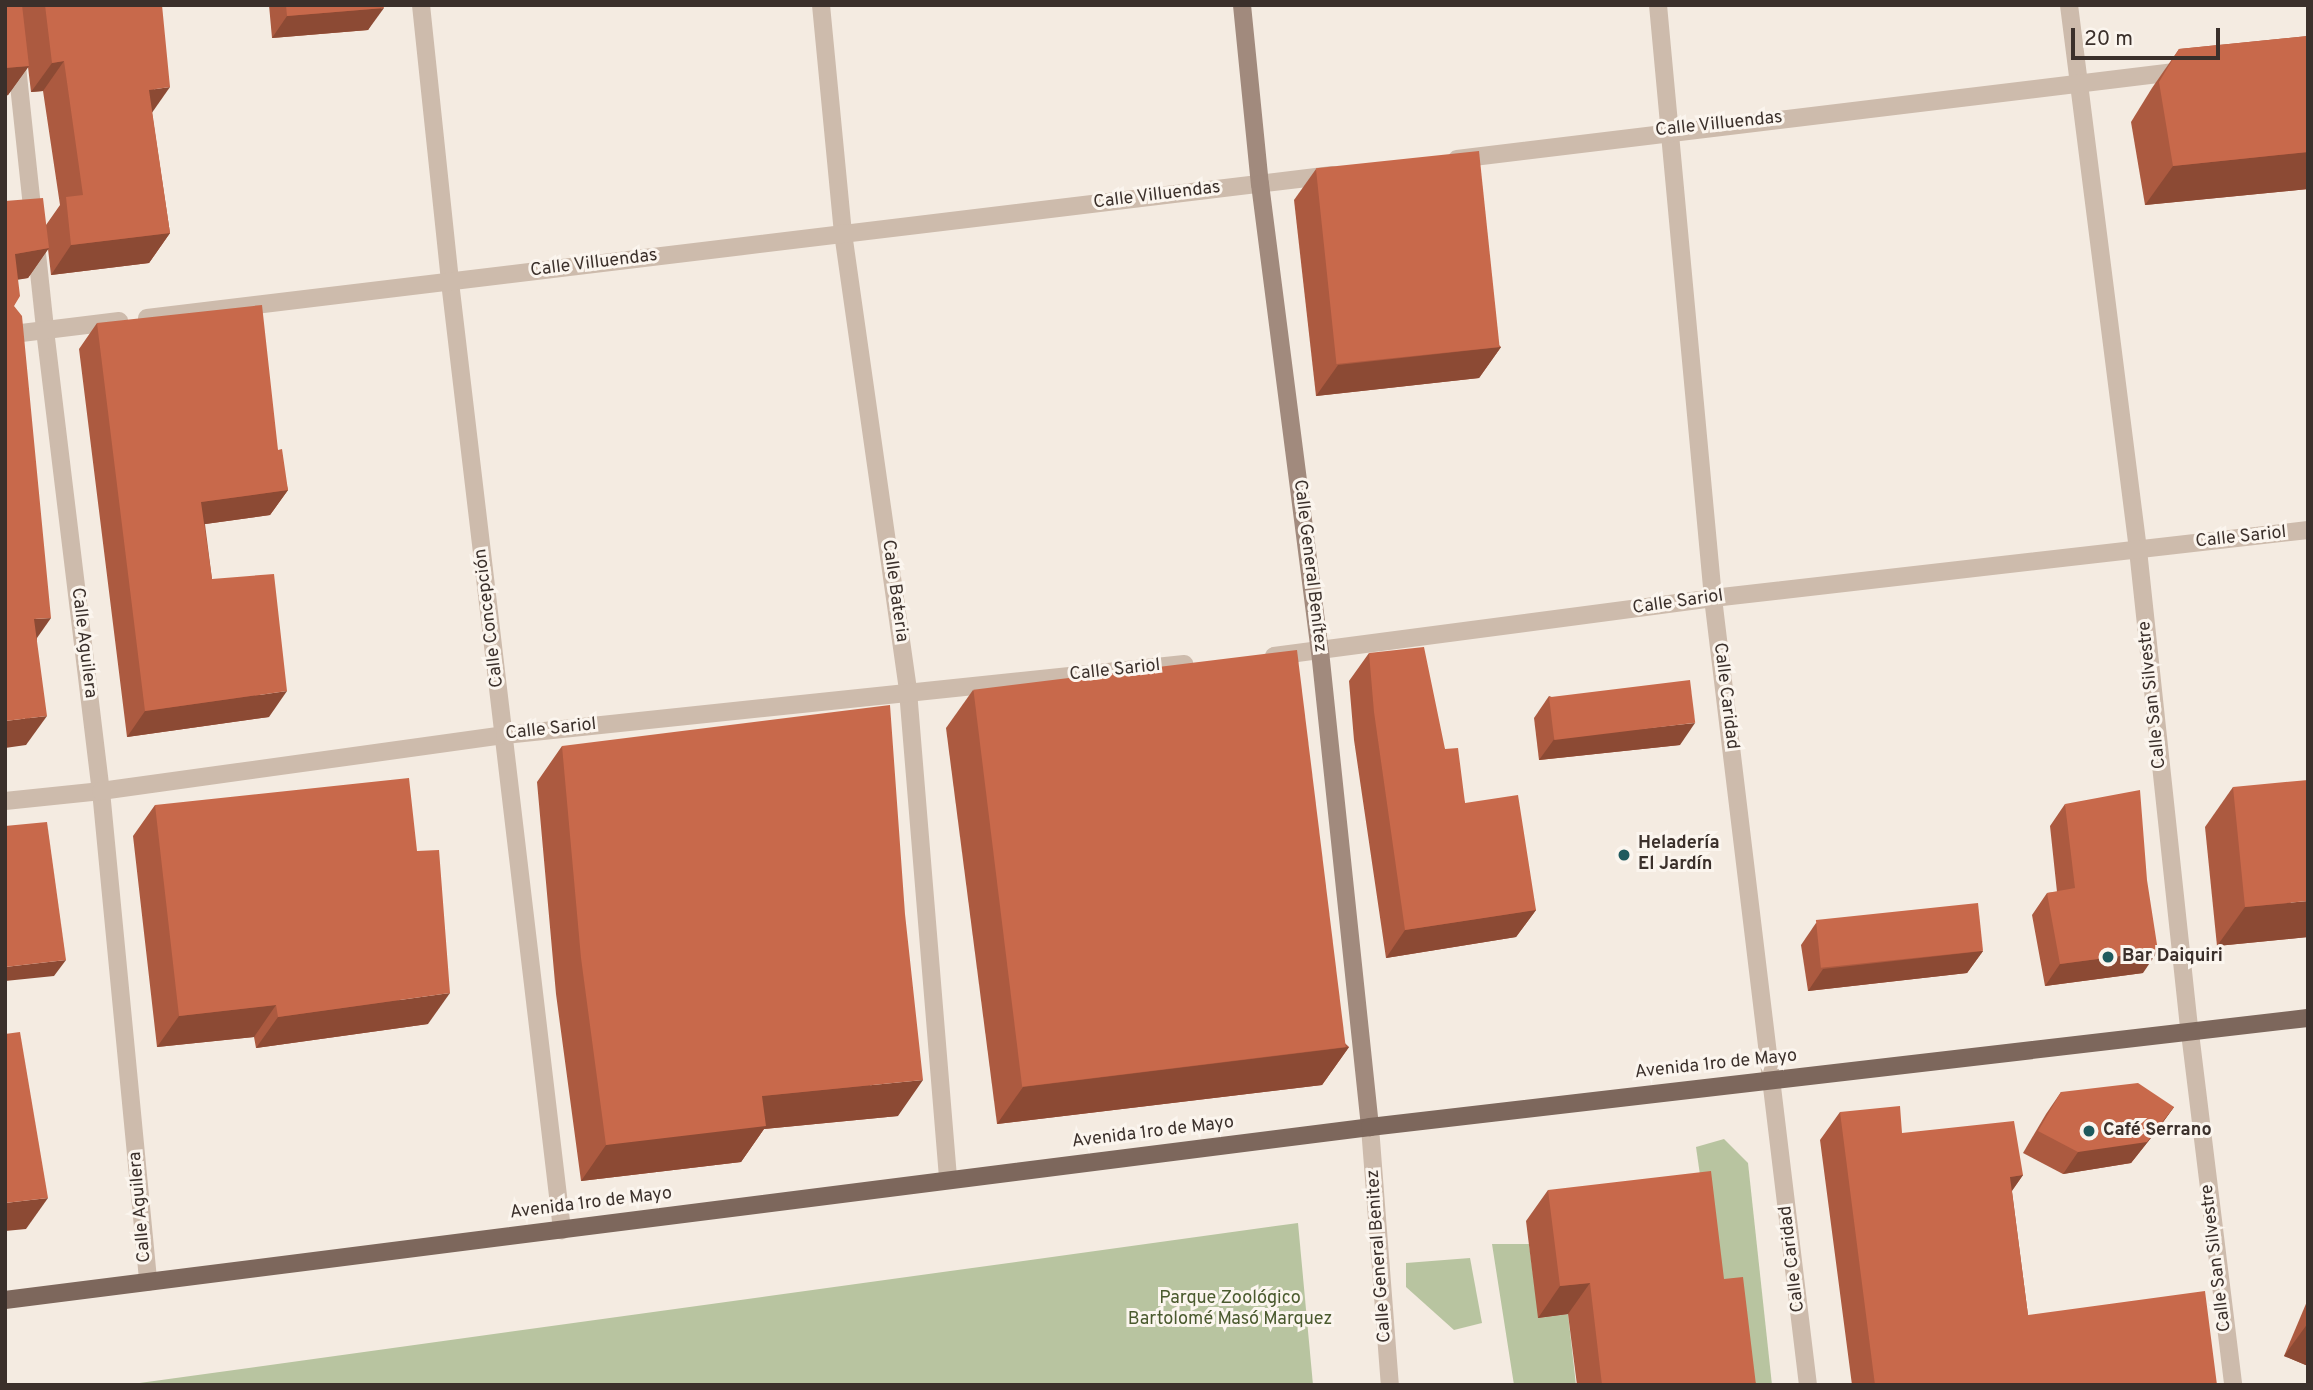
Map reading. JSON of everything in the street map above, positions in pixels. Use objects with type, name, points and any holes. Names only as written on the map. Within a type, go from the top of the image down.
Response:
[{"type":"main road","name":"Avenida 1ro de Mayo","points":[[5,1300],[1370,1127],[2308,1018]]},
{"type":"street","name":"Calle Concepción","points":[[421,5],[450,282],[562,1230]]},
{"type":"street","name":"Calle Bateria","points":[[821,5],[843,233],[908,691],[948,1179]]},
{"type":"street","name":"Calle General Benítez","points":[[1242,5],[1260,184],[1320,651],[1370,1127]]},
{"type":"street","name":"Calle Caridad","points":[[1658,5],[1713,598],[1808,1385]]},
{"type":"street","name":"Calle San Silvestre","points":[[2069,5],[2138,550],[2189,1033],[2233,1385]]},
{"type":"street","name":"Calle Aguilera","points":[[13,32],[45,330],[102,791],[148,1282]]},
{"type":"street","name":"Calle Villuendas","points":[[1437,161],[1668,131],[2079,86],[2200,69]]},
{"type":"street","name":"Calle Villuendas","points":[[5,335],[1356,172]]},
{"type":"street","name":"Calle Sariol","points":[[1252,658],[1713,598],[2308,530]]},
{"type":"street","name":"Calle Sariol","points":[[5,801],[102,791],[505,735],[1197,663]]},
{"type":"street","name":"Calle General Benitez","points":[[1370,1127],[1390,1385]]},
{"type":"green space","points":[[1724,1139],[1748,1163],[1772,1385],[1730,1385],[1696,1147]]},
{"type":"green space","name":"Parque Zoológico Bartolomé Masó Marquez","points":[[1298,1223],[1313,1385],[125,1385],[769,1296]]},
{"type":"green space","points":[[1492,1244],[1529,1244],[1539,1318],[1568,1314],[1576,1385],[1514,1385]]},
{"type":"green space","points":[[1470,1258],[1482,1323],[1454,1330],[1406,1287],[1406,1263]]},
{"type":"building","points":[[5,5],[22,5],[29,66],[5,68]]},
{"type":"building","points":[[45,5],[162,5],[170,87],[149,90],[170,233],[71,245],[66,197],[83,195],[64,61],[52,63]]},
{"type":"building","points":[[286,5],[383,5],[384,8],[287,16]]},
{"type":"building","points":[[2308,36],[2308,152],[2173,166],[2159,82],[2179,49]]},
{"type":"building","points":[[1479,151],[1500,347],[1336,364],[1316,168]]},
{"type":"building","points":[[43,198],[49,248],[15,254],[20,296],[14,306],[22,316],[51,618],[34,619],[47,716],[5,721],[5,201]]},
{"type":"building","points":[[262,305],[278,450],[282,449],[288,490],[201,502],[212,579],[274,574],[287,691],[145,711],[97,323]]},
{"type":"building","points":[[1424,647],[1445,749],[1458,748],[1465,803],[1518,795],[1536,910],[1405,930],[1374,712],[1369,653]]},
{"type":"building","points":[[1297,650],[1346,1047],[1022,1087],[973,690]]},
{"type":"building","points":[[1690,680],[1695,723],[1554,740],[1549,697]]},
{"type":"building","points":[[890,705],[905,914],[923,1080],[762,1096],[766,1126],[606,1145],[581,958],[562,746]]},
{"type":"building","points":[[409,778],[417,851],[439,850],[450,993],[278,1017],[276,1005],[179,1016],[155,805]]},
{"type":"building","points":[[2308,780],[2308,901],[2245,907],[2233,787]]},
{"type":"building","points":[[2140,790],[2147,880],[2158,951],[2060,964],[2047,893],[2075,888],[2065,804]]},
{"type":"building","points":[[47,822],[66,960],[5,967],[5,826]]},
{"type":"building","points":[[1978,903],[1983,951],[1821,968],[1816,920]]},
{"type":"building","points":[[20,1032],[48,1198],[5,1203],[5,1034]]},
{"type":"building","points":[[2138,1083],[2174,1107],[2147,1142],[2078,1152],[2038,1131],[2061,1092]]},
{"type":"building","points":[[1900,1106],[1902,1133],[2014,1121],[2023,1175],[2010,1177],[2028,1315],[2205,1291],[2217,1385],[1875,1385],[1840,1112]]},
{"type":"building","points":[[1711,1171],[1724,1279],[1743,1277],[1756,1385],[1602,1385],[1590,1283],[1560,1286],[1548,1190]]},
{"type":"place","name":"Heladería El Jardín","points":[[1624,855]]},
{"type":"place","name":"Bar Daiquiri","points":[[2108,957]]},
{"type":"place","name":"Café Serrano","points":[[2089,1131]]}]
